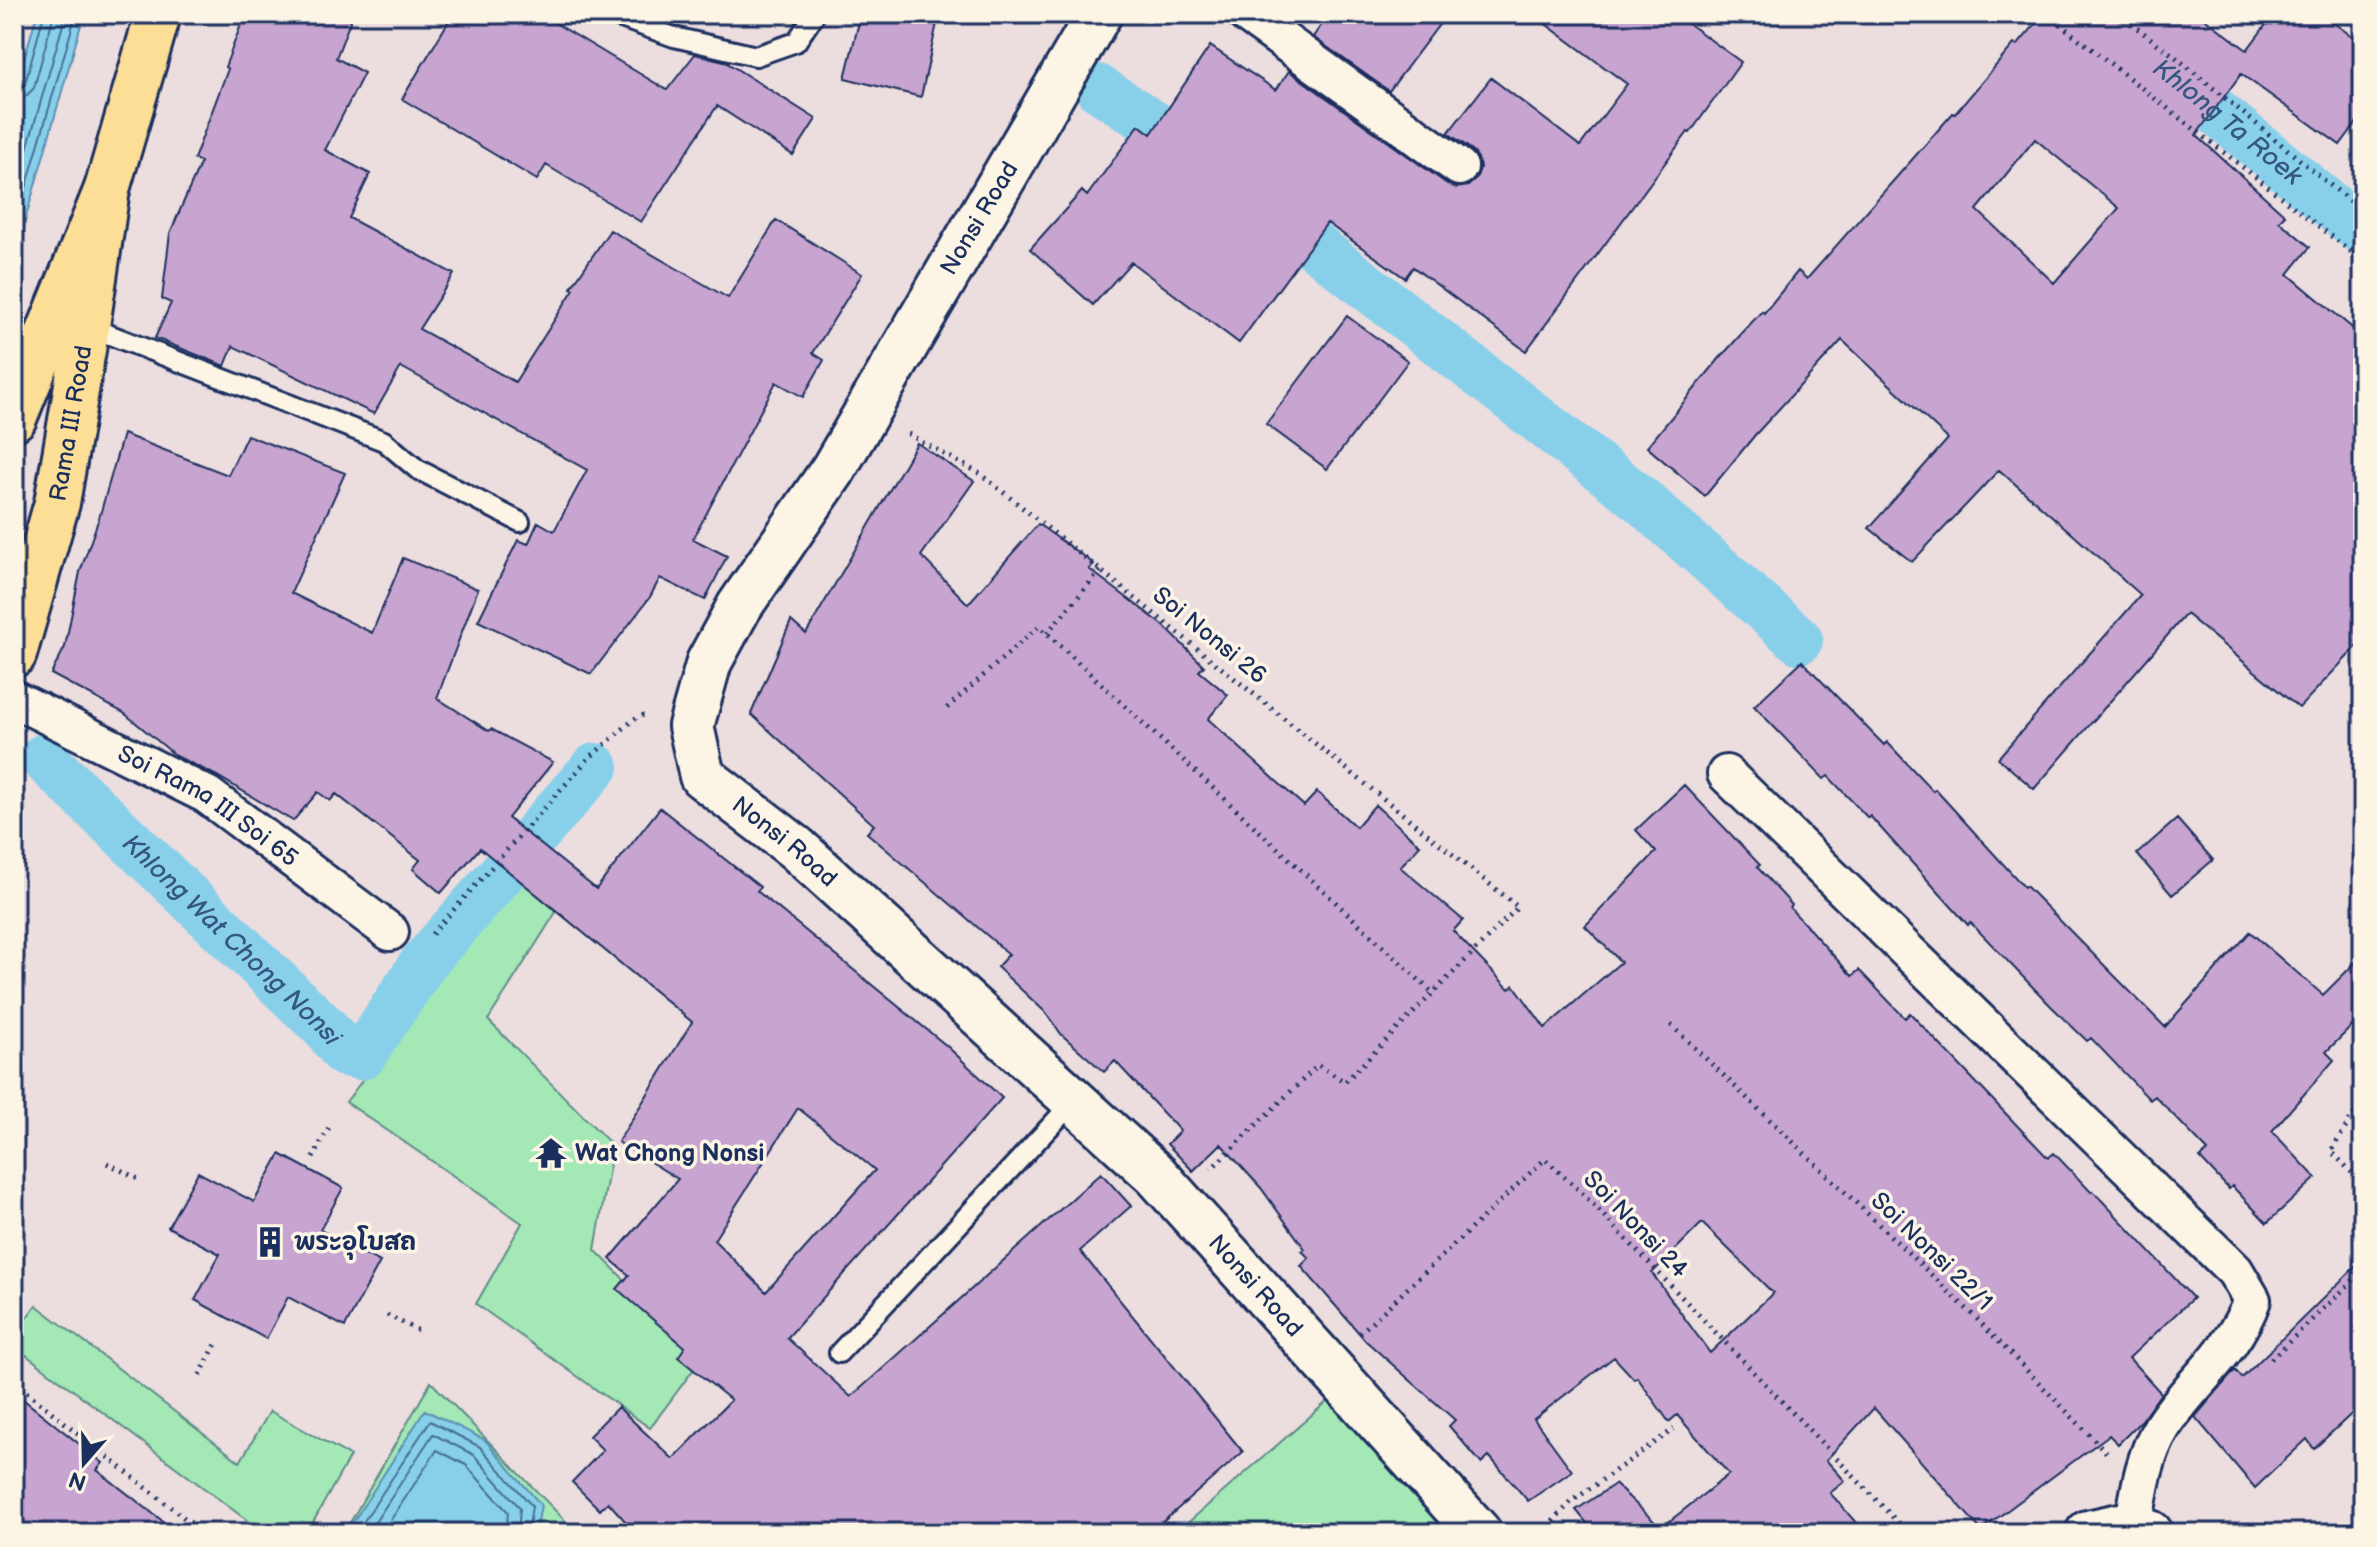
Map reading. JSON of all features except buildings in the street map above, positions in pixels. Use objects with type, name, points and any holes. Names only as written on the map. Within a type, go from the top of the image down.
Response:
[{"type":"main road","name":"Rama III Road","points":[[14,418],[107,189],[158,14]]},
{"type":"main road","name":"Rama III Road","points":[[14,654],[57,503],[107,189]]},
{"type":"street","name":"Nonsi Road","points":[[1099,14],[833,470],[739,607],[709,662],[691,726],[702,776],[796,848],[1156,1175],[1479,1533]]},
{"type":"street","points":[[1246,14],[1459,167]]},
{"type":"street","name":"Soi Rama III Soi 65","points":[[14,699],[207,795],[390,932]]},
{"type":"street","points":[[1726,774],[2235,1271],[2252,1300],[2244,1324],[2163,1426],[2146,1460],[2141,1531],[2120,1526],[2088,1533]]},
{"type":"lane","points":[[610,14],[674,37],[756,56],[796,42],[815,14]]},
{"type":"lane","points":[[87,326],[384,441],[417,469],[520,522]]},
{"type":"lane","points":[[839,1353],[1074,1101]]},
{"type":"path","points":[[2047,14],[2363,261]]},
{"type":"path","points":[[2118,14],[2173,55],[2363,212]]},
{"type":"path","name":"Soi Nonsi 26","points":[[866,411],[982,475],[1518,907],[1433,993]]},
{"type":"path","points":[[1047,633],[1101,570]]},
{"type":"path","points":[[947,708],[1039,626],[1433,993],[1345,1082],[1318,1065],[1179,1200]]},
{"type":"path","points":[[390,932],[414,954],[589,758],[638,716],[696,708]]},
{"type":"path","name":"Soi Nonsi 22/1","points":[[1671,1025],[1972,1314],[2110,1456]]},
{"type":"path","points":[[2363,1100],[2331,1151],[2363,1184]]},
{"type":"path","points":[[313,1158],[329,1127]]},
{"type":"path","name":"Soi Nonsi 24","points":[[1327,1364],[1545,1159],[1580,1191],[1908,1533]]},
{"type":"path","points":[[107,1163],[138,1179]]},
{"type":"path","points":[[387,1315],[419,1331]]},
{"type":"path","points":[[200,1375],[216,1344]]},
{"type":"path","points":[[14,1382],[203,1533]]},
{"type":"path","points":[[1542,1533],[1571,1502],[1674,1429]]},
{"type":"green space","points":[[516,875],[558,909],[488,1020],[613,1146],[595,1250],[702,1358],[650,1428],[476,1304],[522,1223],[346,1102]]},
{"type":"green space","points":[[36,1305],[240,1462],[270,1411],[350,1456],[307,1533],[264,1533],[14,1346],[14,1335]]},
{"type":"green space","points":[[431,1382],[577,1533],[344,1533]]},
{"type":"green space","points":[[1329,1400],[1447,1533],[1176,1533]]},
{"type":"water","points":[[37,14],[84,14],[14,259],[14,94]]},
{"type":"water","points":[[425,1410],[485,1440],[541,1505],[536,1533],[346,1533]]},
{"type":"waterway","name":"Khlong Ta Roek","points":[[2091,14],[2185,86],[2363,232]]},
{"type":"waterway","points":[[1098,88],[1178,140],[1639,498],[1799,640]]},
{"type":"waterway","name":"Khlong Wat Chong Nonsi","points":[[43,758],[326,1029],[345,1053],[362,1056],[424,962],[595,767]]},
{"type":"place","name":"Wat Chong Nonsi","points":[[551,1153]]},
{"type":"place","name":"พระอุโบสถ","points":[[270,1242]]}]
